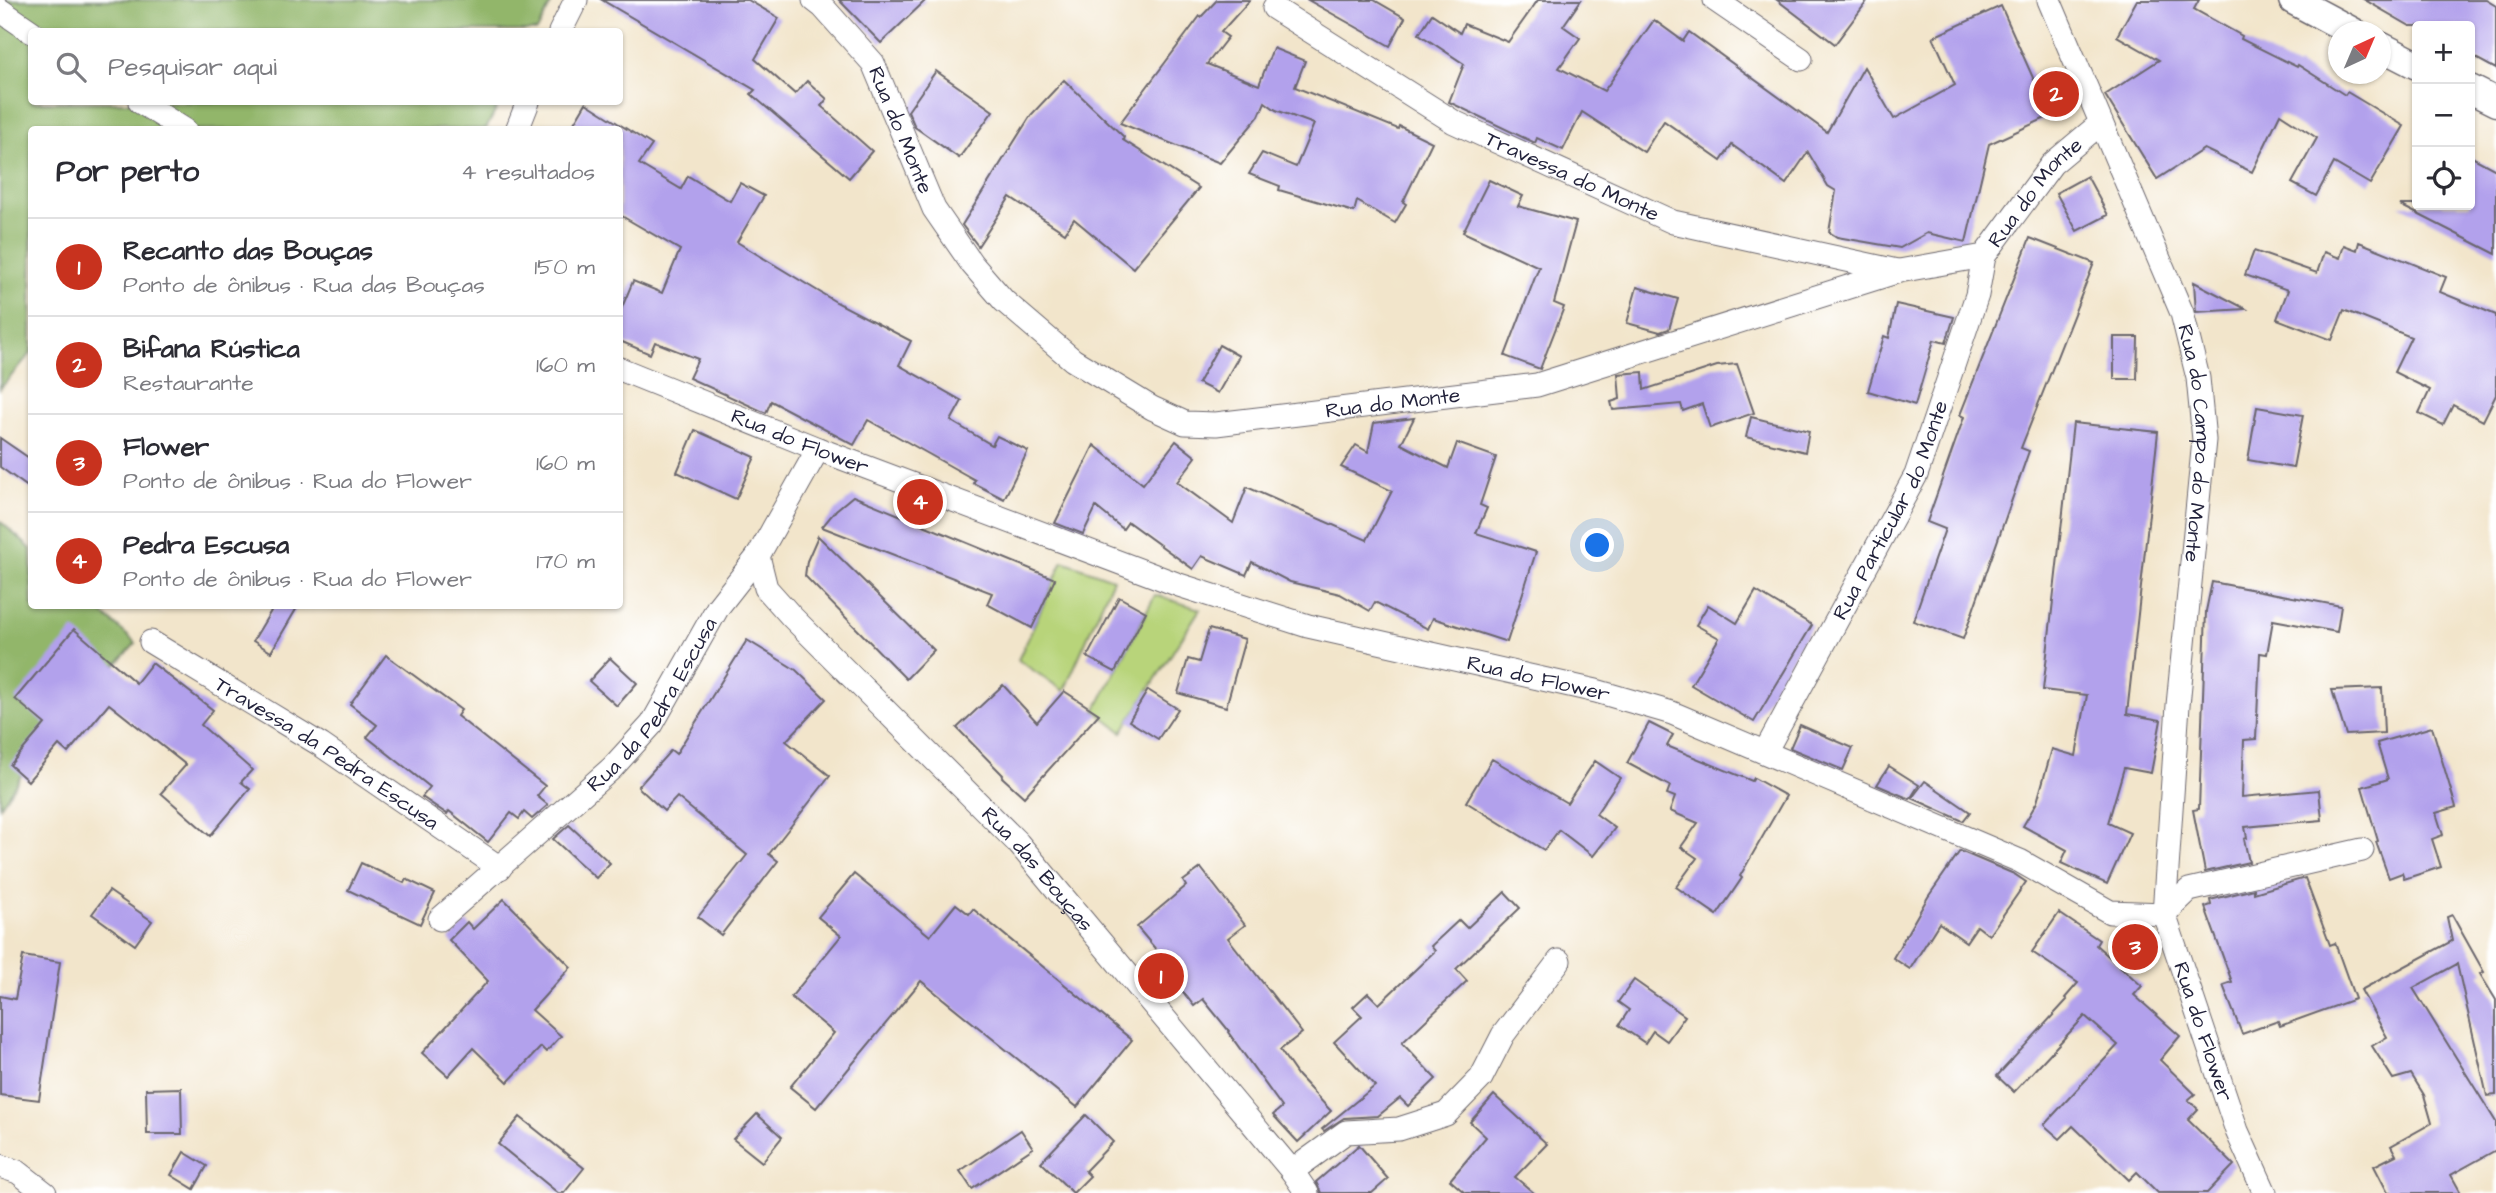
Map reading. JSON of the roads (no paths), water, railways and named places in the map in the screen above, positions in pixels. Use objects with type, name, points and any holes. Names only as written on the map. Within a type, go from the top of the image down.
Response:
[{"type":"street","points":[[563,28],[576,0]]},
{"type":"street","name":"Rua do Monte","points":[[814,0],[823,6],[873,63],[934,209],[972,264],[1004,301],[1073,360],[1152,408],[1185,423],[1216,424],[1537,385],[1899,271],[1984,256],[2052,164],[2101,123]]},
{"type":"street","points":[[1715,0],[1801,59]]},
{"type":"street","name":"Rua do Campo do Monte","points":[[2049,0],[2182,313],[2198,378],[2204,440],[2178,705],[2164,914]]},
{"type":"street","points":[[2293,0],[2332,21]]},
{"type":"street","name":"Travessa do Monte","points":[[1274,8],[1454,122],[1673,222],[1899,271]]},
{"type":"street","points":[[0,10],[28,29]]},
{"type":"street","points":[[2391,51],[2412,62]]},
{"type":"street","points":[[2475,92],[2496,102]]},
{"type":"street","points":[[145,105],[179,126]]},
{"type":"street","points":[[519,126],[527,105]]},
{"type":"street","name":"Rua Particular do Monte","points":[[1765,752],[1916,475],[1977,295],[1984,256]]},
{"type":"street","name":"Rua do Flower","points":[[623,370],[818,449],[1192,589],[1308,626],[1596,691],[1672,713],[2020,862],[2110,912],[2164,914],[2237,1131],[2265,1193]]},
{"type":"street","name":"Rua da Pedra Escusa","points":[[440,919],[612,768],[652,724],[719,607],[758,556],[818,449]]},
{"type":"street","name":"Rua das Bouças","points":[[758,556],[766,588],[1018,843],[1292,1171],[1307,1193]]},
{"type":"street","name":"Travessa da Pedra Escusa","points":[[151,642],[321,745],[500,868]]},
{"type":"street","points":[[2164,914],[2189,890],[2362,850]]},
{"type":"street","points":[[1292,1171],[1346,1132],[1399,1129],[1446,1115],[1480,1078],[1503,1035],[1559,961]]},
{"type":"street","points":[[0,1166],[18,1172],[45,1193]]},
{"type":"place","name":"Bifana Rústica","points":[[2056,94]]},
{"type":"place","name":"Pedra Escusa","points":[[920,502]]},
{"type":"place","name":"Flower","points":[[2135,947]]},
{"type":"place","name":"Recanto das Bouças","points":[[1161,976]]}]
